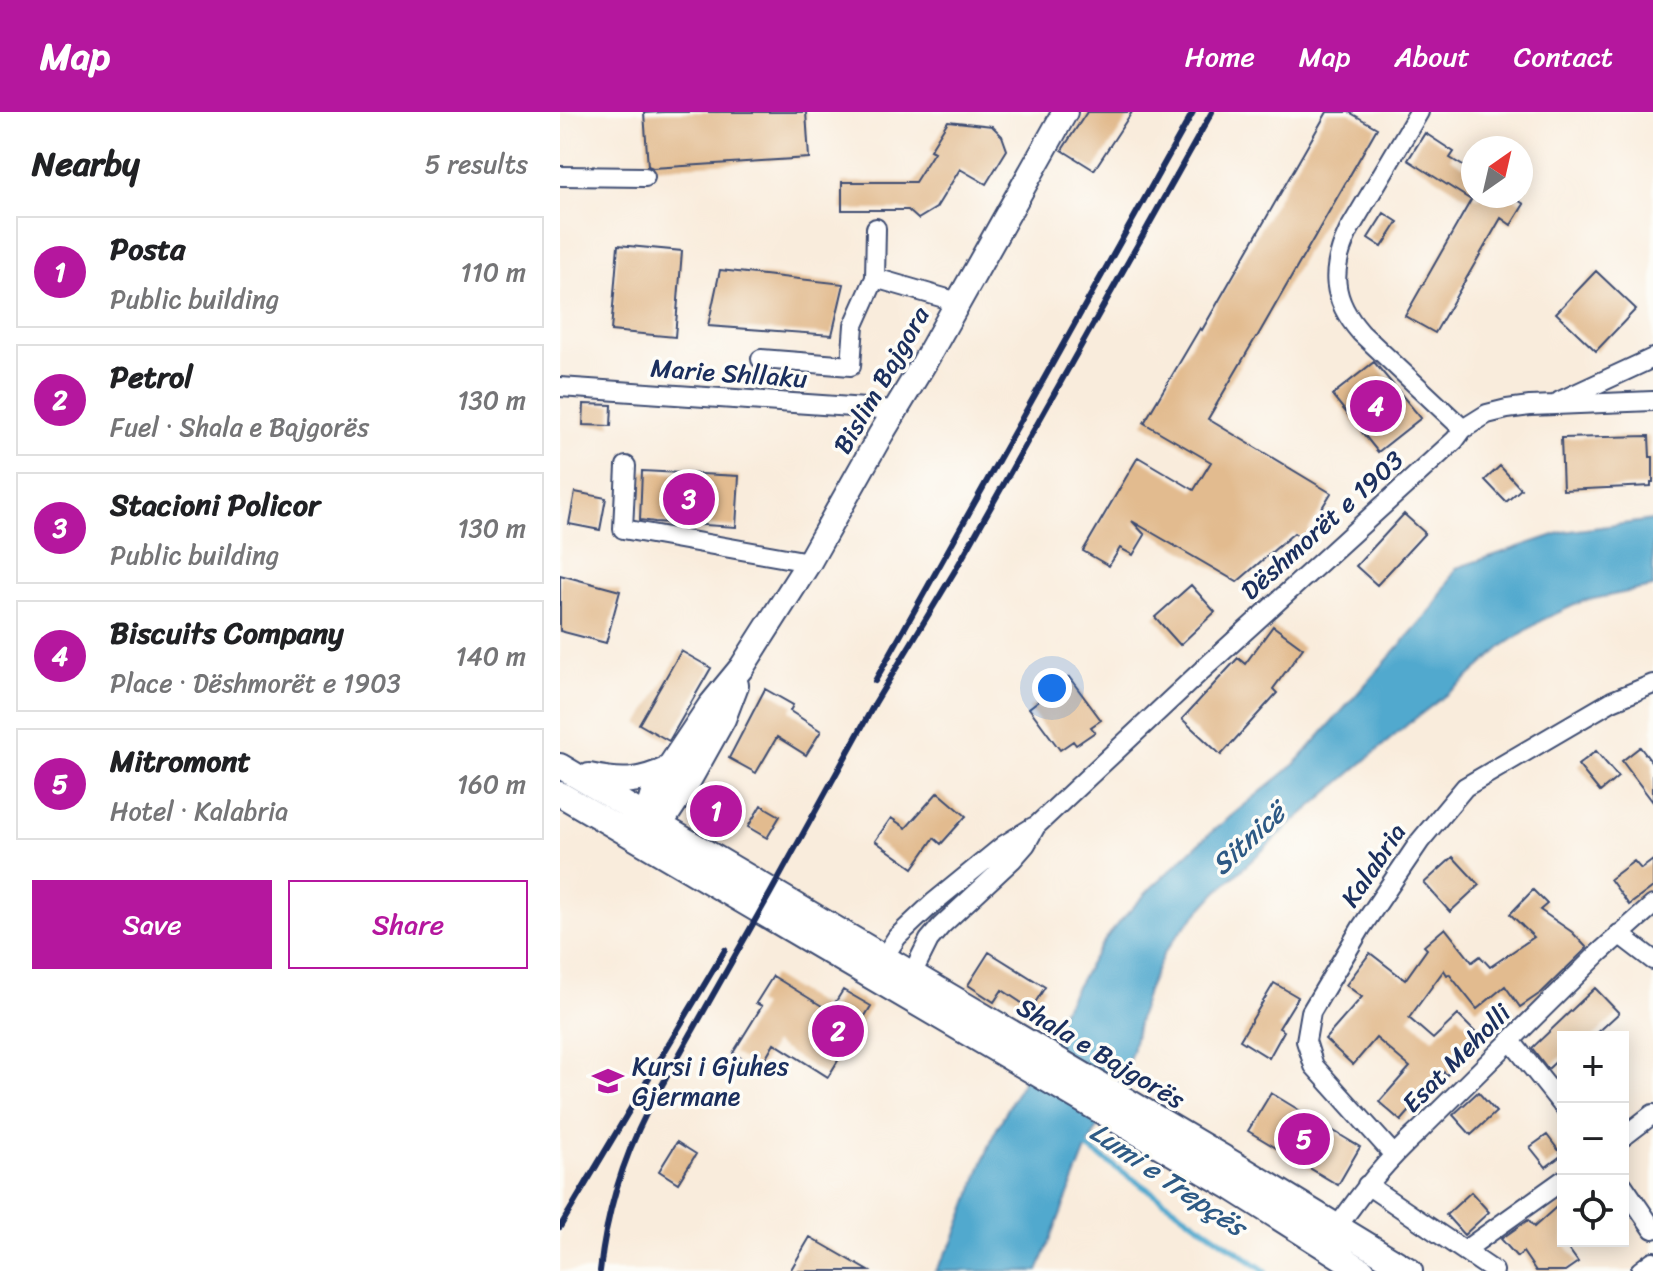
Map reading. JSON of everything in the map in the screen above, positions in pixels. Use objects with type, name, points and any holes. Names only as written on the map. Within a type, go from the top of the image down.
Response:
[{"type":"main road","name":"Bislim Bajgora","points":[[653,820],[652,797],[668,769],[710,706],[742,667],[809,562],[958,302],[1057,114]]},
{"type":"main road","name":"Bislim Bajgora","points":[[642,841],[653,820],[685,787],[723,719],[742,667]]},
{"type":"main road","points":[[564,778],[628,781],[648,778],[668,769]]},
{"type":"main road","points":[[564,778],[653,820],[693,844],[757,896]]},
{"type":"main road","points":[[564,778],[642,841],[757,896]]},
{"type":"main road","points":[[685,787],[685,817],[693,844]]},
{"type":"main road","name":"Shala e Bajgorës","points":[[757,896],[1237,1178],[1338,1226],[1410,1271]]},
{"type":"main road","name":"Shala e Bajgorës","points":[[1237,1178],[1363,1271]]},
{"type":"street","points":[[1419,112],[1340,250],[1336,272],[1338,295],[1347,316],[1361,333],[1463,429]]},
{"type":"street","points":[[560,176],[645,177]]},
{"type":"street","points":[[761,359],[851,366],[854,325],[875,278],[876,228]]},
{"type":"street","points":[[875,278],[958,302]]},
{"type":"street","points":[[1550,406],[1653,358]]},
{"type":"street","name":"Marie Shllaku","points":[[560,387],[895,410]]},
{"type":"street","name":"Dëshmorët e 1903","points":[[877,967],[897,937],[933,903],[1004,845],[1036,826],[1455,440],[1463,429],[1487,414],[1518,407],[1653,401]]},
{"type":"street","points":[[626,466],[623,529],[809,562]]},
{"type":"street","name":"Kalabria","points":[[1393,1154],[1314,1066],[1306,1041],[1311,1012],[1361,928],[1420,841],[1465,787],[1612,701],[1653,684]]},
{"type":"street","name":"Dëshmorët e 1903","points":[[907,984],[929,940],[1012,860],[1036,826]]},
{"type":"street","name":"Esat Meholli","points":[[1338,1226],[1393,1154],[1619,934],[1653,905]]},
{"type":"street","points":[[1619,934],[1653,960]]},
{"type":"street","points":[[1511,1041],[1561,1103]]},
{"type":"street","points":[[1629,1132],[1653,1114]]},
{"type":"street","points":[[1465,1250],[1557,1184]]},
{"type":"street","points":[[1367,1185],[1494,1271]]},
{"type":"street","points":[[1629,1194],[1653,1229]]},
{"type":"street","points":[[1640,1271],[1653,1261]]},
{"type":"water","name":"Sitnicë","points":[[1653,520],[1653,587],[1583,601],[1542,620],[1503,646],[1298,818],[1218,891],[1180,932],[1164,953],[1147,991],[1132,1052],[1115,1096],[1087,1147],[1038,1271],[935,1271],[953,1242],[993,1136],[1047,1036],[1113,929],[1151,888],[1208,835],[1296,763],[1433,608],[1456,568],[1563,532]]},
{"type":"building","points":[[806,112],[809,158],[653,168],[648,166],[644,113]]},
{"type":"building","points":[[1087,112],[1132,112],[1094,170],[1062,150]]},
{"type":"building","points":[[1327,112],[1349,112],[1377,128],[1208,419],[1331,493],[1303,539],[1294,533],[1237,582],[1132,521],[1145,535],[1133,555],[1120,548],[1109,566],[1083,551],[1138,457],[1194,490],[1211,462],[1144,423],[1200,328],[1202,330]]},
{"type":"building","points":[[948,121],[992,126],[1002,136],[1007,150],[986,184],[960,169],[936,208],[918,219],[908,210],[842,210],[842,182],[915,182],[934,152],[930,150]]},
{"type":"building","points":[[1425,133],[1454,152],[1450,158],[1461,165],[1461,194],[1408,160]]},
{"type":"building","points":[[1466,208],[1522,208],[1511,225],[1501,218],[1435,333],[1405,316]]},
{"type":"building","points":[[1384,213],[1398,222],[1382,247],[1368,238]]},
{"type":"building","points":[[618,245],[682,251],[675,337],[611,331]]},
{"type":"building","points":[[720,270],[844,284],[832,335],[708,326]]},
{"type":"building","points":[[1596,271],[1636,309],[1596,351],[1556,313]]},
{"type":"building","points":[[1374,362],[1421,418],[1378,452],[1332,395]]},
{"type":"building","points":[[584,404],[612,405],[611,426],[583,425]]},
{"type":"building","points":[[1649,436],[1650,457],[1653,457],[1651,486],[1563,490],[1561,438]]},
{"type":"building","points":[[1500,466],[1521,489],[1506,502],[1485,480]]},
{"type":"building","points":[[642,471],[739,476],[736,527],[640,520]]},
{"type":"building","points":[[575,492],[606,498],[600,530],[569,524]]},
{"type":"building","points":[[1404,514],[1425,533],[1377,585],[1356,566]]},
{"type":"building","points":[[560,575],[620,591],[606,643],[560,631]]},
{"type":"building","points":[[1191,585],[1215,612],[1180,645],[1155,617]]},
{"type":"building","points":[[1273,626],[1303,648],[1273,689],[1277,693],[1221,755],[1182,719],[1238,658],[1245,664]]},
{"type":"building","points":[[681,651],[711,668],[669,741],[639,724]]},
{"type":"building","points":[[1069,677],[1101,720],[1091,727],[1095,732],[1076,745],[1073,741],[1060,750],[1029,708]]},
{"type":"building","points":[[765,689],[793,705],[790,711],[821,731],[806,755],[777,737],[756,773],[729,758]]},
{"type":"building","points":[[1640,747],[1653,764],[1653,802],[1622,761]]},
{"type":"building","points":[[1596,751],[1618,777],[1600,792],[1578,765]]},
{"type":"building","points":[[938,792],[966,816],[941,844],[934,838],[913,868],[875,841],[891,818],[906,828]]},
{"type":"building","points":[[761,805],[780,816],[767,838],[748,827]]},
{"type":"building","points":[[1453,857],[1479,885],[1450,912],[1424,883]]},
{"type":"building","points":[[1653,860],[1653,887],[1629,905],[1610,879],[1634,861],[1641,869]]},
{"type":"building","points":[[1533,890],[1547,904],[1540,910],[1572,932],[1587,948],[1542,992],[1520,1007],[1505,986],[1477,1009],[1444,970],[1409,1018],[1433,1039],[1458,1015],[1483,1040],[1447,1075],[1444,1072],[1401,1121],[1379,1102],[1410,1067],[1376,1038],[1353,1065],[1325,1039],[1362,997],[1346,985],[1370,953],[1405,980],[1427,949],[1424,946],[1445,928],[1472,962],[1480,956],[1490,967],[1534,937],[1510,914]]},
{"type":"building","points":[[989,952],[1045,987],[1031,1009],[1002,990],[994,1002],[968,985]]},
{"type":"building","points":[[773,976],[830,1011],[843,990],[871,1006],[828,1077],[774,1043],[759,1069],[733,1053],[762,1006],[756,1003]]},
{"type":"building","points":[[1274,983],[1298,997],[1279,1028],[1284,1031],[1269,1058],[1240,1040]]},
{"type":"building","points":[[1595,988],[1619,1013],[1600,1031],[1557,1031],[1557,1061],[1548,1069],[1532,1048]]},
{"type":"building","points":[[1478,1092],[1496,1112],[1471,1135],[1453,1115]]},
{"type":"building","points":[[1271,1093],[1360,1147],[1338,1185],[1248,1131]]},
{"type":"building","points":[[1547,1135],[1557,1148],[1557,1159],[1546,1167],[1530,1147]]},
{"type":"building","points":[[677,1142],[696,1154],[678,1183],[659,1171]]},
{"type":"building","points":[[1471,1192],[1489,1212],[1464,1235],[1446,1215]]},
{"type":"building","points":[[1557,1206],[1557,1247],[1567,1247],[1578,1262],[1565,1271],[1536,1271],[1523,1252],[1517,1257],[1501,1239],[1528,1220],[1534,1227]]},
{"type":"building","points":[[810,1237],[869,1271],[790,1271]]},
{"type":"waterway","name":"Lumi e Trepçës","points":[[1081,1143],[1265,1271]]},
{"type":"railway","points":[[875,681],[1193,112]]},
{"type":"railway","points":[[600,1271],[616,1188],[648,1110],[875,703],[956,569],[1212,112]]},
{"type":"railway","points":[[560,1227],[725,950]]},
{"type":"place","name":"Biscuits Company","points":[[1376,406]]},
{"type":"place","name":"Stacioni Policor","points":[[689,499]]},
{"type":"place","name":"Posta","points":[[716,811]]},
{"type":"place","name":"Petrol","points":[[838,1031]]},
{"type":"place","name":"Kursi i Gjuhes Gjermane","points":[[608,1081]]},
{"type":"place","name":"Mitromont","points":[[1304,1139]]}]
